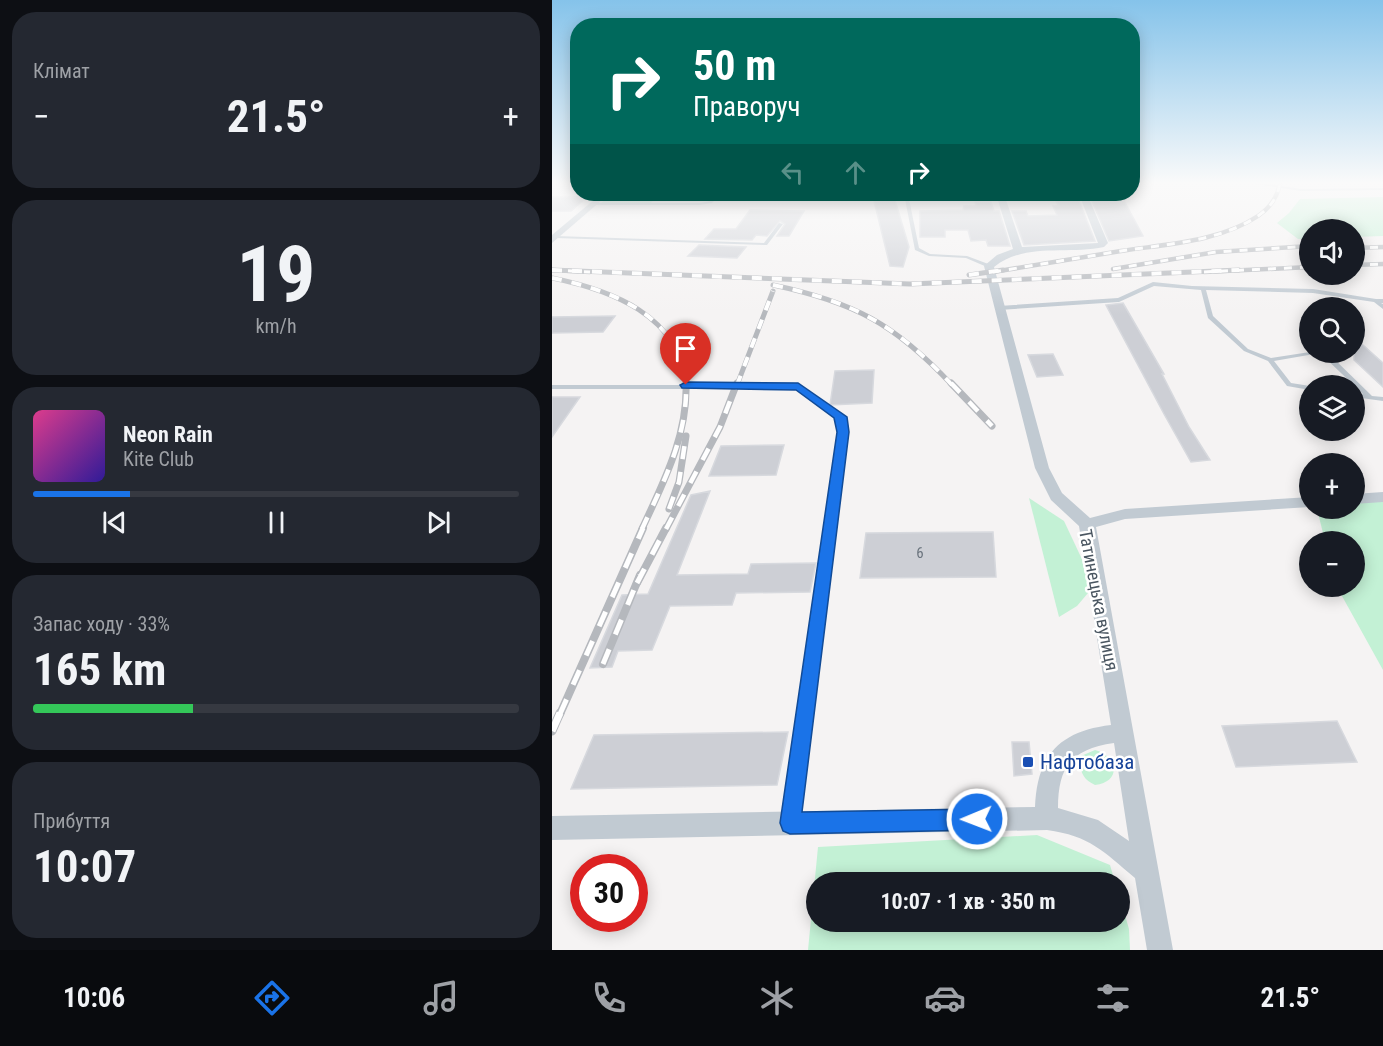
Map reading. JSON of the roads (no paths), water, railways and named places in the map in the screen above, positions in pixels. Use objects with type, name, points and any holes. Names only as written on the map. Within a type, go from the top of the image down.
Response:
[{"type":"street","points":[[554,239],[568,226]]},
{"type":"street","points":[[1010,226],[1018,251]]},
{"type":"street","points":[[989,266],[999,258],[1018,251],[1101,245],[1103,243],[1096,226]]},
{"type":"street","name":"Татинецька вулиця","points":[[989,266],[1048,482],[1056,496],[1087,524],[1124,732],[1144,869],[1160,950]]},
{"type":"street","points":[[1365,498],[1383,497]]},
{"type":"street","points":[[1087,524],[1125,514],[1299,503]]},
{"type":"street","points":[[1047,818],[1044,795],[1058,760],[1065,751],[1079,741],[1124,732]]},
{"type":"street","points":[[552,828],[1047,818],[1076,821],[1093,828],[1144,869]]},
{"type":"lane","points":[[554,239],[765,244],[779,226]]},
{"type":"lane","points":[[912,226],[917,249],[930,255],[967,257],[989,266]]},
{"type":"lane","points":[[999,308],[1119,300],[1153,284],[1203,289],[1313,291],[1383,301]]},
{"type":"lane","points":[[1203,289],[1210,317],[1246,350],[1270,360],[1289,385],[1299,386]]},
{"type":"lane","points":[[1376,301],[1383,307]]},
{"type":"lane","points":[[1270,360],[1299,355]]},
{"type":"lane","points":[[1334,363],[1371,398]]},
{"type":"lane","points":[[552,387],[798,387],[840,417],[843,432],[790,823]]},
{"type":"lane","points":[[1365,397],[1383,399]]},
{"type":"railway","points":[[993,272],[1192,241],[1239,226]]},
{"type":"railway","points":[[1113,269],[1216,252],[1299,247]]},
{"type":"railway","points":[[1365,248],[1383,247]]},
{"type":"railway","points":[[1365,265],[1383,264]]},
{"type":"railway","points":[[1204,272],[1299,268]]},
{"type":"railway","points":[[590,272],[552,270],[910,284],[1239,270]]},
{"type":"railway","points":[[969,275],[1003,270]]},
{"type":"railway","points":[[552,278],[597,290],[619,299],[639,310],[657,324],[671,340],[681,361],[686,385]]},
{"type":"railway","points":[[773,285],[827,299],[872,318],[911,346],[952,385]]},
{"type":"railway","points":[[737,385],[773,291]]},
{"type":"railway","points":[[666,529],[720,427],[737,383]]},
{"type":"railway","points":[[951,383],[992,426]]},
{"type":"railway","points":[[642,529],[673,459],[683,422],[686,385]]},
{"type":"railway","points":[[669,509],[679,482],[686,436]]},
{"type":"railway","points":[[560,714],[643,528]]},
{"type":"railway","points":[[637,583],[666,528]]},
{"type":"railway","points":[[603,664],[640,575]]},
{"type":"railway","points":[[552,731],[560,713]]},
{"type":"place","name":"Нафтобаза","points":[[1028,762]]}]
